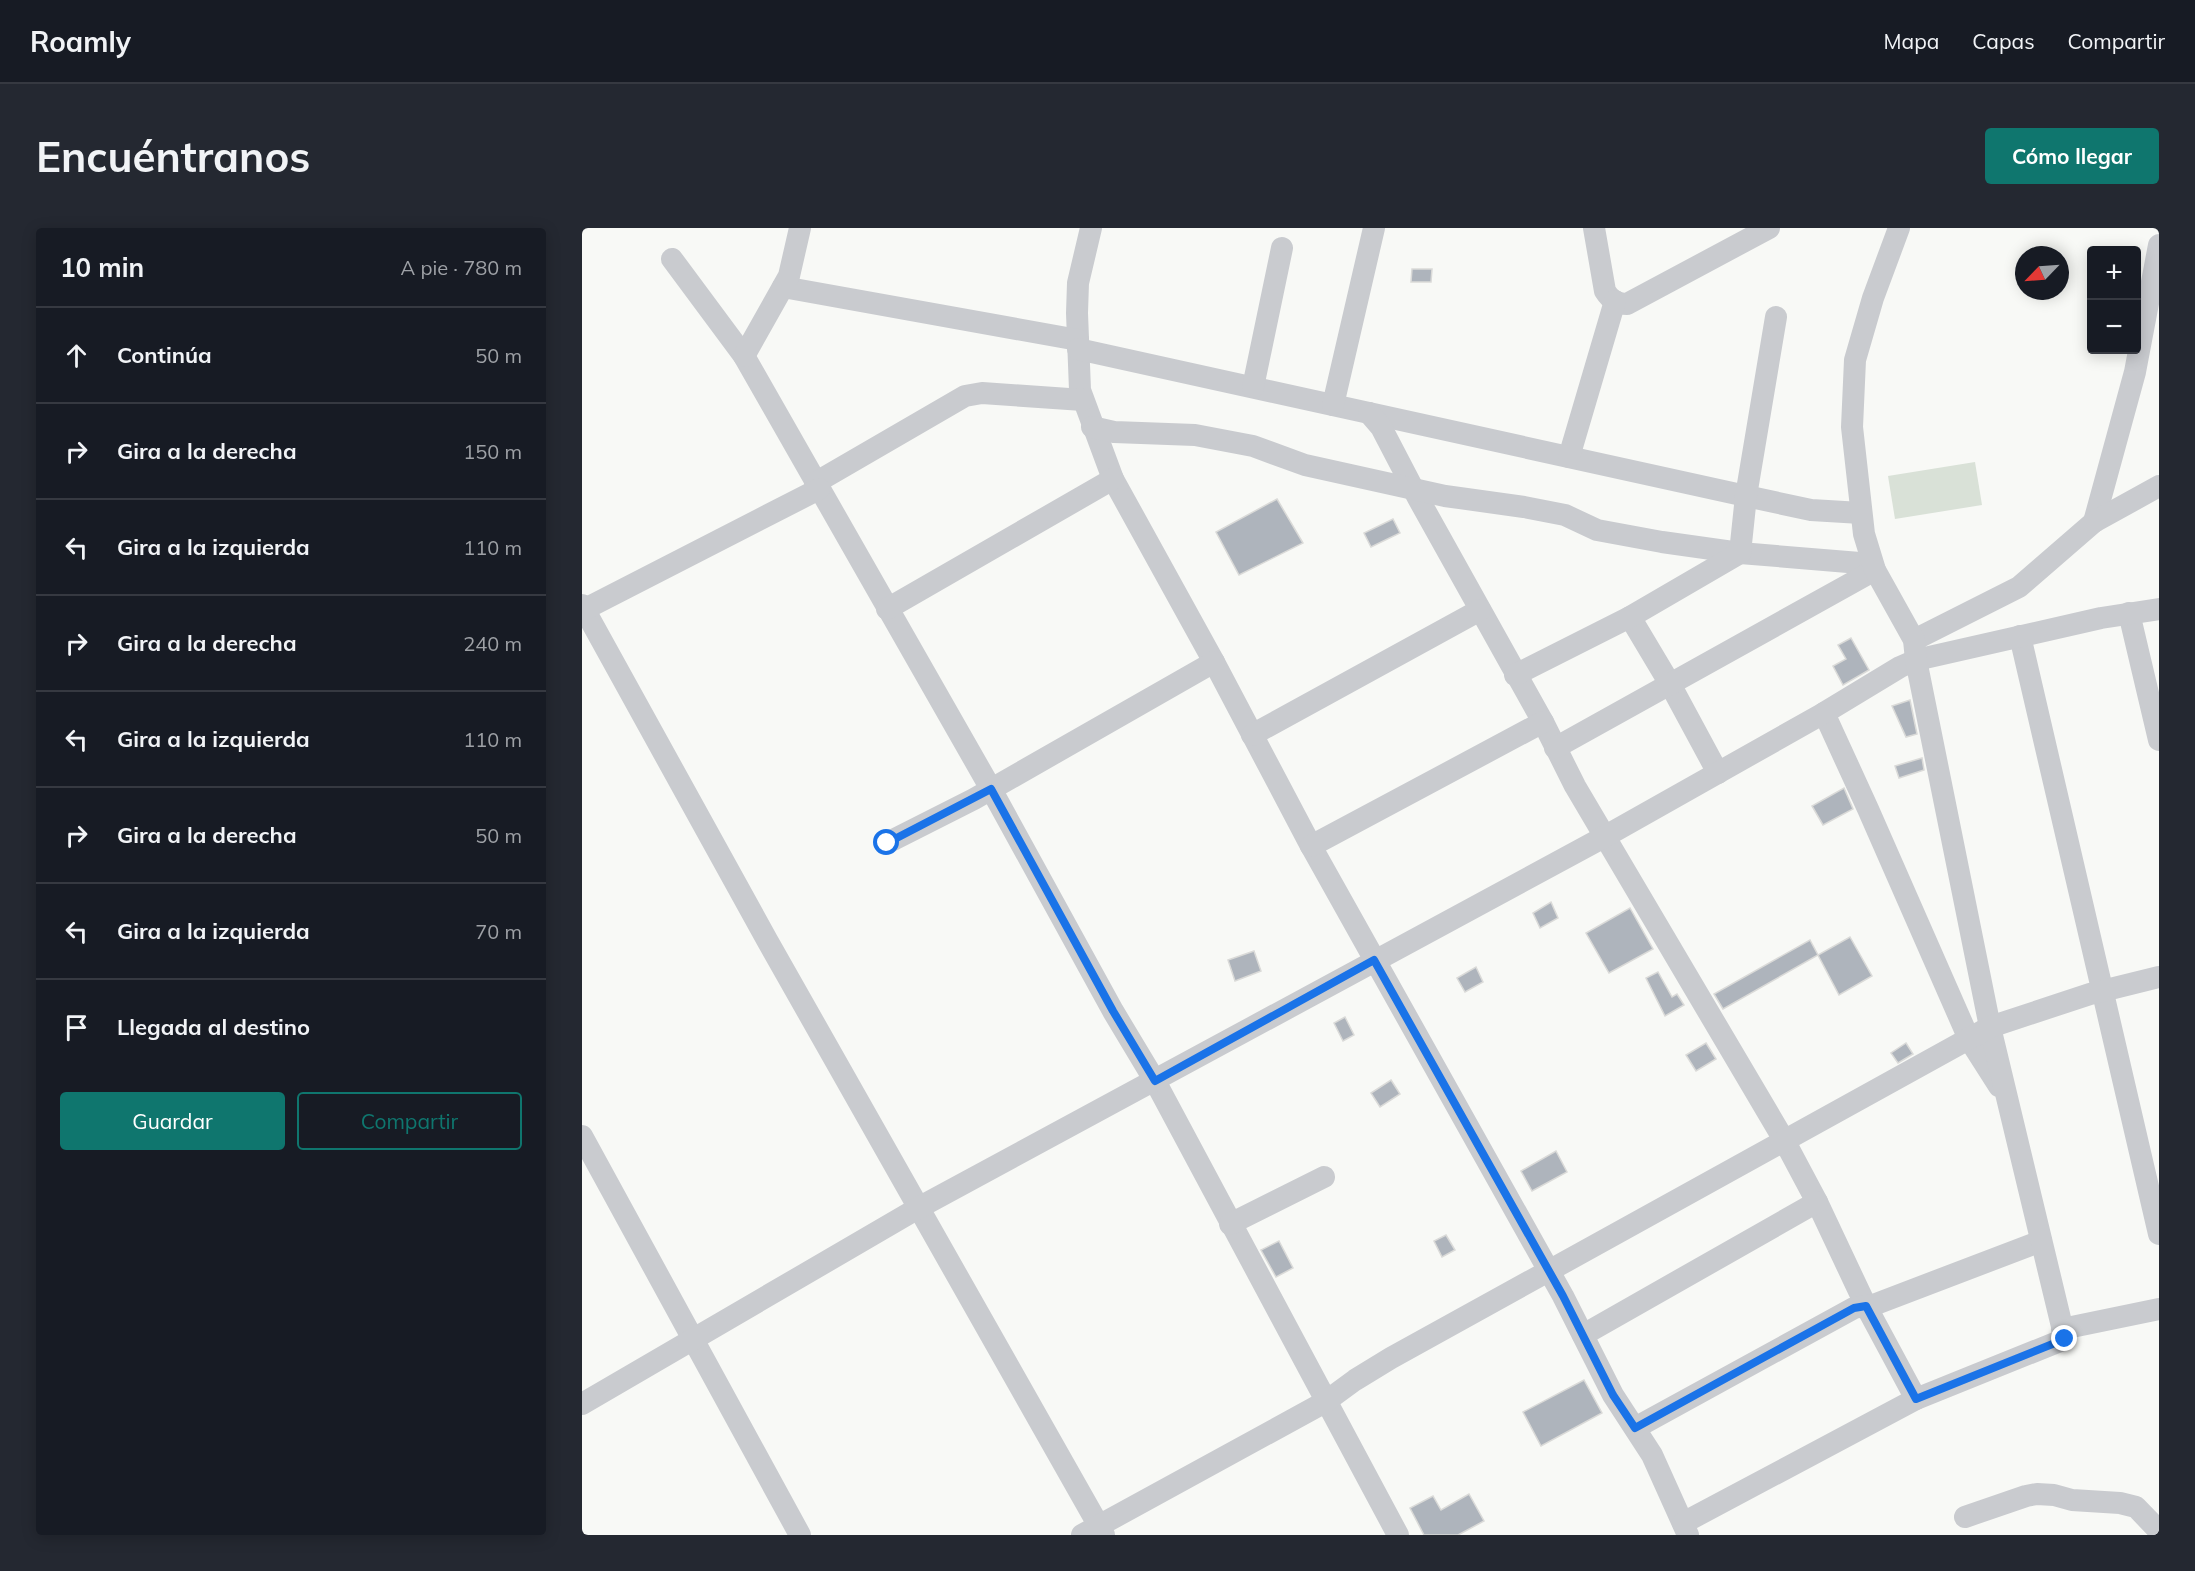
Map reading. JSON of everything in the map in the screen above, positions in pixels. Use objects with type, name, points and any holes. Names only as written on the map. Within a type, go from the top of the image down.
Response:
[{"type":"street","points":[[744,356],[789,276],[800,228]]},
{"type":"street","points":[[1091,228],[1078,283],[1080,390],[1113,479],[1214,662],[1311,846],[1583,1335],[1613,1395],[1652,1455],[1686,1529],[1916,1399],[2065,1339],[1990,1027],[1915,650],[1874,567],[1864,534],[1852,427],[1854,360],[1873,298],[1899,228]]},
{"type":"street","points":[[1333,405],[1374,228]]},
{"type":"street","points":[[1593,228],[1605,291],[1615,302],[1627,304],[1770,228]]},
{"type":"street","points":[[2094,522],[2135,372],[2159,245]]},
{"type":"street","points":[[1252,387],[1282,248]]},
{"type":"street","points":[[672,259],[744,356],[991,789],[1113,1011],[1155,1081],[1398,1535]]},
{"type":"street","points":[[783,287],[1078,344],[1252,387],[1810,510],[1861,513]]},
{"type":"street","points":[[1569,457],[1615,302]]},
{"type":"street","points":[[1740,553],[1746,496],[1776,317]]},
{"type":"street","points":[[1083,400],[982,393],[965,396],[817,486],[583,607],[590,639],[767,940],[920,1207],[1095,1532],[1325,1402],[1370,1370],[1990,1027],[2102,991],[2159,977]]},
{"type":"street","points":[[1369,413],[1381,427],[1604,837],[1784,1140],[1817,1202],[1866,1306],[1916,1399]]},
{"type":"street","points":[[1092,427],[1114,432],[1195,435],[1253,446],[1305,465],[1445,496],[1565,515],[1597,530],[1740,553],[1874,567]]},
{"type":"street","points":[[887,609],[1113,479]]},
{"type":"street","points":[[582,1404],[920,1207],[1604,837],[1824,713],[1900,667],[1915,650],[2019,587],[2094,522],[2159,486]]},
{"type":"street","points":[[1515,675],[1630,617],[1740,553]]},
{"type":"street","points":[[1555,748],[1874,567]]},
{"type":"street","points":[[1915,650],[2020,636],[2101,618],[2159,609]]},
{"type":"street","points":[[1251,735],[1480,610]]},
{"type":"street","points":[[2129,614],[2159,740]]},
{"type":"street","points":[[1630,617],[1670,684],[1718,774]]},
{"type":"street","points":[[2020,636],[2159,1234]]},
{"type":"street","points":[[887,843],[991,789],[1214,662]]},
{"type":"street","points":[[1824,713],[1968,1039],[2007,1095]]},
{"type":"street","points":[[1311,846],[1543,722]]},
{"type":"street","points":[[582,1136],[800,1535]]},
{"type":"street","points":[[1230,1224],[1324,1177]]},
{"type":"street","points":[[1583,1335],[1817,1202]]},
{"type":"street","points":[[1635,1428],[1854,1308],[1876,1304],[2041,1241]]},
{"type":"street","points":[[2062,1329],[2159,1309]]},
{"type":"street","points":[[1965,1516],[2026,1496],[2054,1495],[2072,1500],[2120,1503],[2136,1507],[2159,1531]]},
{"type":"shaded area","points":[[1975,462],[1982,505],[1895,519],[1888,476]]},
{"type":"building","points":[[1412,269],[1432,269],[1431,282],[1411,282]]},
{"type":"building","points":[[1277,499],[1303,543],[1239,575],[1216,532]]},
{"type":"building","points":[[1393,519],[1400,533],[1371,547],[1364,533]]},
{"type":"building","points":[[1851,638],[1869,670],[1843,685],[1833,666],[1846,659],[1838,645]]},
{"type":"building","points":[[1910,700],[1917,734],[1906,737],[1892,706]]},
{"type":"building","points":[[1922,758],[1924,770],[1899,778],[1895,766]]},
{"type":"building","points":[[1844,788],[1853,809],[1823,825],[1812,806]]},
{"type":"building","points":[[1551,902],[1558,918],[1540,928],[1533,913]]},
{"type":"building","points":[[1630,908],[1653,949],[1609,973],[1586,933]]},
{"type":"building","points":[[1850,937],[1872,976],[1839,995],[1818,955]]},
{"type":"building","points":[[1810,940],[1818,955],[1723,1009],[1714,994]]},
{"type":"building","points":[[1254,951],[1261,971],[1235,981],[1228,960]]},
{"type":"building","points":[[1476,967],[1483,982],[1465,992],[1457,978]]},
{"type":"building","points":[[1658,972],[1672,997],[1677,994],[1684,1005],[1665,1016],[1646,978]]},
{"type":"building","points":[[1345,1017],[1354,1035],[1343,1041],[1334,1023]]},
{"type":"building","points":[[1706,1043],[1716,1059],[1696,1071],[1686,1055]]},
{"type":"building","points":[[1906,1043],[1913,1054],[1898,1063],[1891,1053]]},
{"type":"building","points":[[1391,1080],[1400,1094],[1380,1107],[1371,1093]]},
{"type":"building","points":[[1556,1151],[1567,1172],[1532,1191],[1521,1171]]},
{"type":"building","points":[[1446,1235],[1455,1250],[1442,1257],[1434,1241]]},
{"type":"building","points":[[1279,1241],[1293,1268],[1276,1277],[1261,1250]]},
{"type":"building","points":[[1584,1380],[1602,1413],[1541,1446],[1523,1412]]},
{"type":"building","points":[[1469,1494],[1484,1521],[1458,1535],[1424,1535],[1410,1508],[1433,1496],[1441,1510]]},
{"type":"route","points":[[887,843],[991,789],[1113,1011],[1155,1081],[1374,960],[1563,1296],[1613,1395],[1635,1428],[1854,1308],[1866,1306],[1916,1399],[2065,1339]]}]
